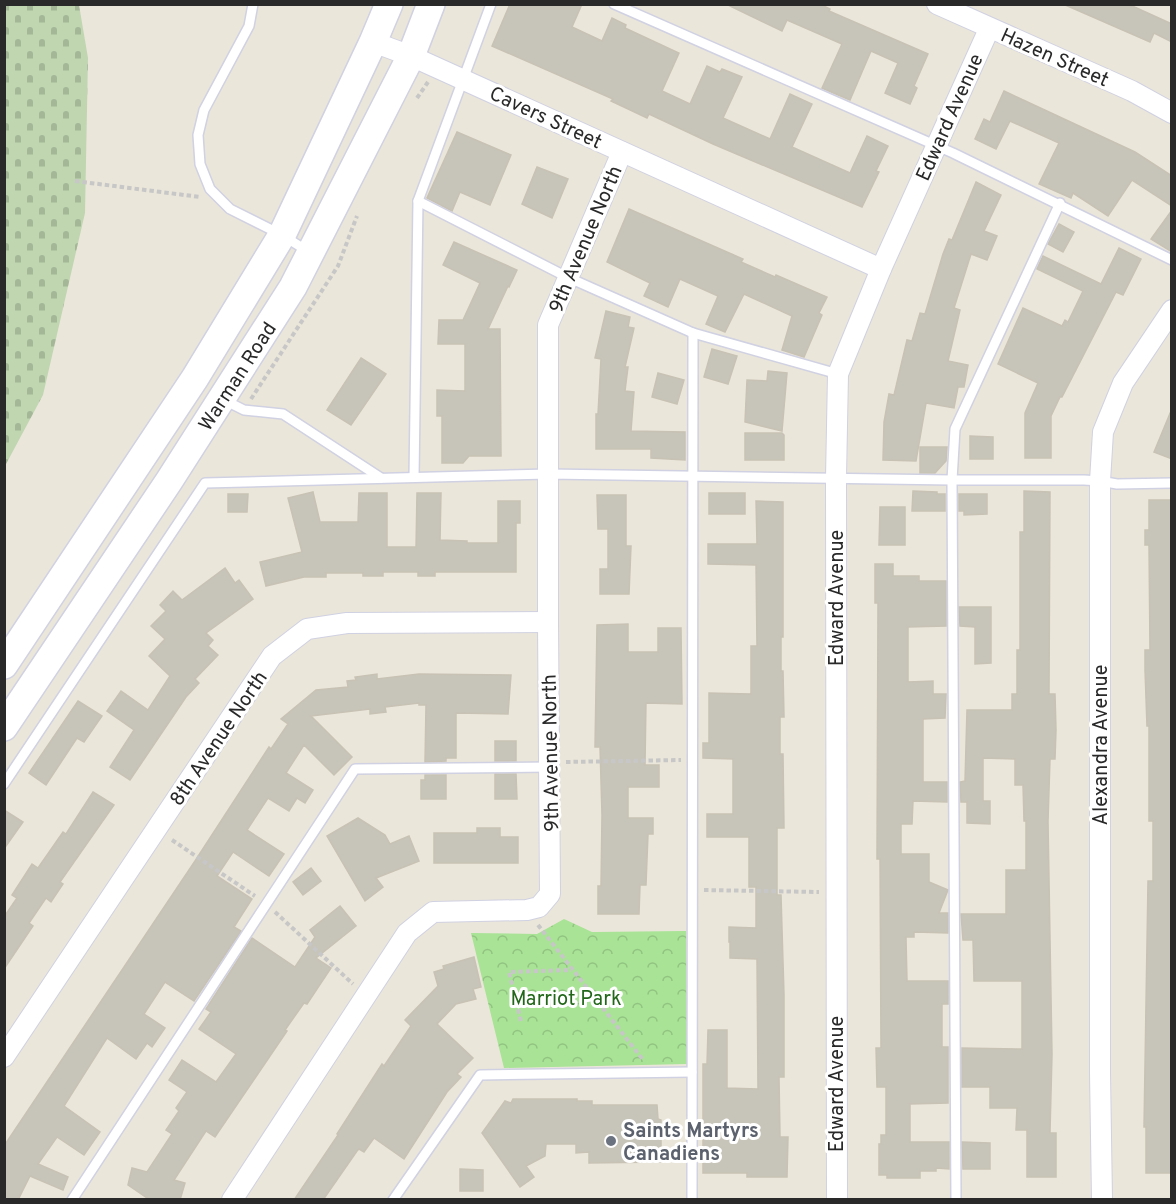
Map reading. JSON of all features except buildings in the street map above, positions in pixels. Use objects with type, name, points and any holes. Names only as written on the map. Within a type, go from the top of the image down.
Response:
[{"type":"main road","name":"Warman Road","points":[[4,665],[195,378],[282,235],[373,42],[388,4]]},
{"type":"main road","name":"Warman Road","points":[[4,727],[222,399],[293,287],[411,56],[431,4]]},
{"type":"street","name":"Hazen Street","points":[[937,4],[1132,91],[1172,113]]},
{"type":"street","name":"Edward Avenue","points":[[837,1200],[836,478],[838,374],[881,269],[989,29]]},
{"type":"street","name":"Cavers Street","points":[[373,42],[411,56],[881,269]]},
{"type":"street","name":"9th Avenue North","points":[[232,1200],[407,933],[433,912],[527,910],[539,907],[550,894],[559,764],[548,622],[548,325],[622,152]]},
{"type":"street","name":"Alexandra Avenue","points":[[1102,1200],[1100,481],[1103,432],[1123,383],[1172,310]]},
{"type":"street","name":"8th Avenue North","points":[[4,1057],[272,656],[307,629],[347,623],[548,622]]},
{"type":"lane","points":[[414,477],[418,201],[491,4]]},
{"type":"lane","points":[[614,4],[937,146],[1060,203],[1172,260]]},
{"type":"lane","points":[[254,6],[249,26],[204,110],[198,135],[200,164],[210,189],[238,214],[282,235],[311,254]]},
{"type":"lane","points":[[418,201],[567,277],[693,333],[838,374]]},
{"type":"lane","points":[[956,1200],[952,480],[955,429],[1060,203]]},
{"type":"lane","points":[[692,1200],[693,333]]},
{"type":"lane","points":[[222,399],[244,410],[283,414],[382,479]]},
{"type":"lane","points":[[4,784],[205,483],[549,474],[1172,483]]},
{"type":"lane","points":[[72,1200],[355,769],[559,764]]},
{"type":"lane","points":[[393,1200],[480,1075],[692,1072]]},
{"type":"path","points":[[75,181],[173,195],[219,198]]},
{"type":"path","points":[[559,764],[694,760]]},
{"type":"path","points":[[694,890],[817,892]]},
{"type":"path","points":[[540,927],[654,1073]]},
{"type":"path","points":[[521,1021],[508,972],[573,970]]},
{"type":"green space","points":[[5,4],[79,5],[88,58],[85,213],[43,395],[5,466]]},
{"type":"green space","name":"Marriot Park","points":[[564,919],[592,932],[686,931],[687,1064],[504,1068],[471,933],[537,934]]},
{"type":"place","name":"Saints Martyrs Canadiens","points":[[611,1141]]}]
